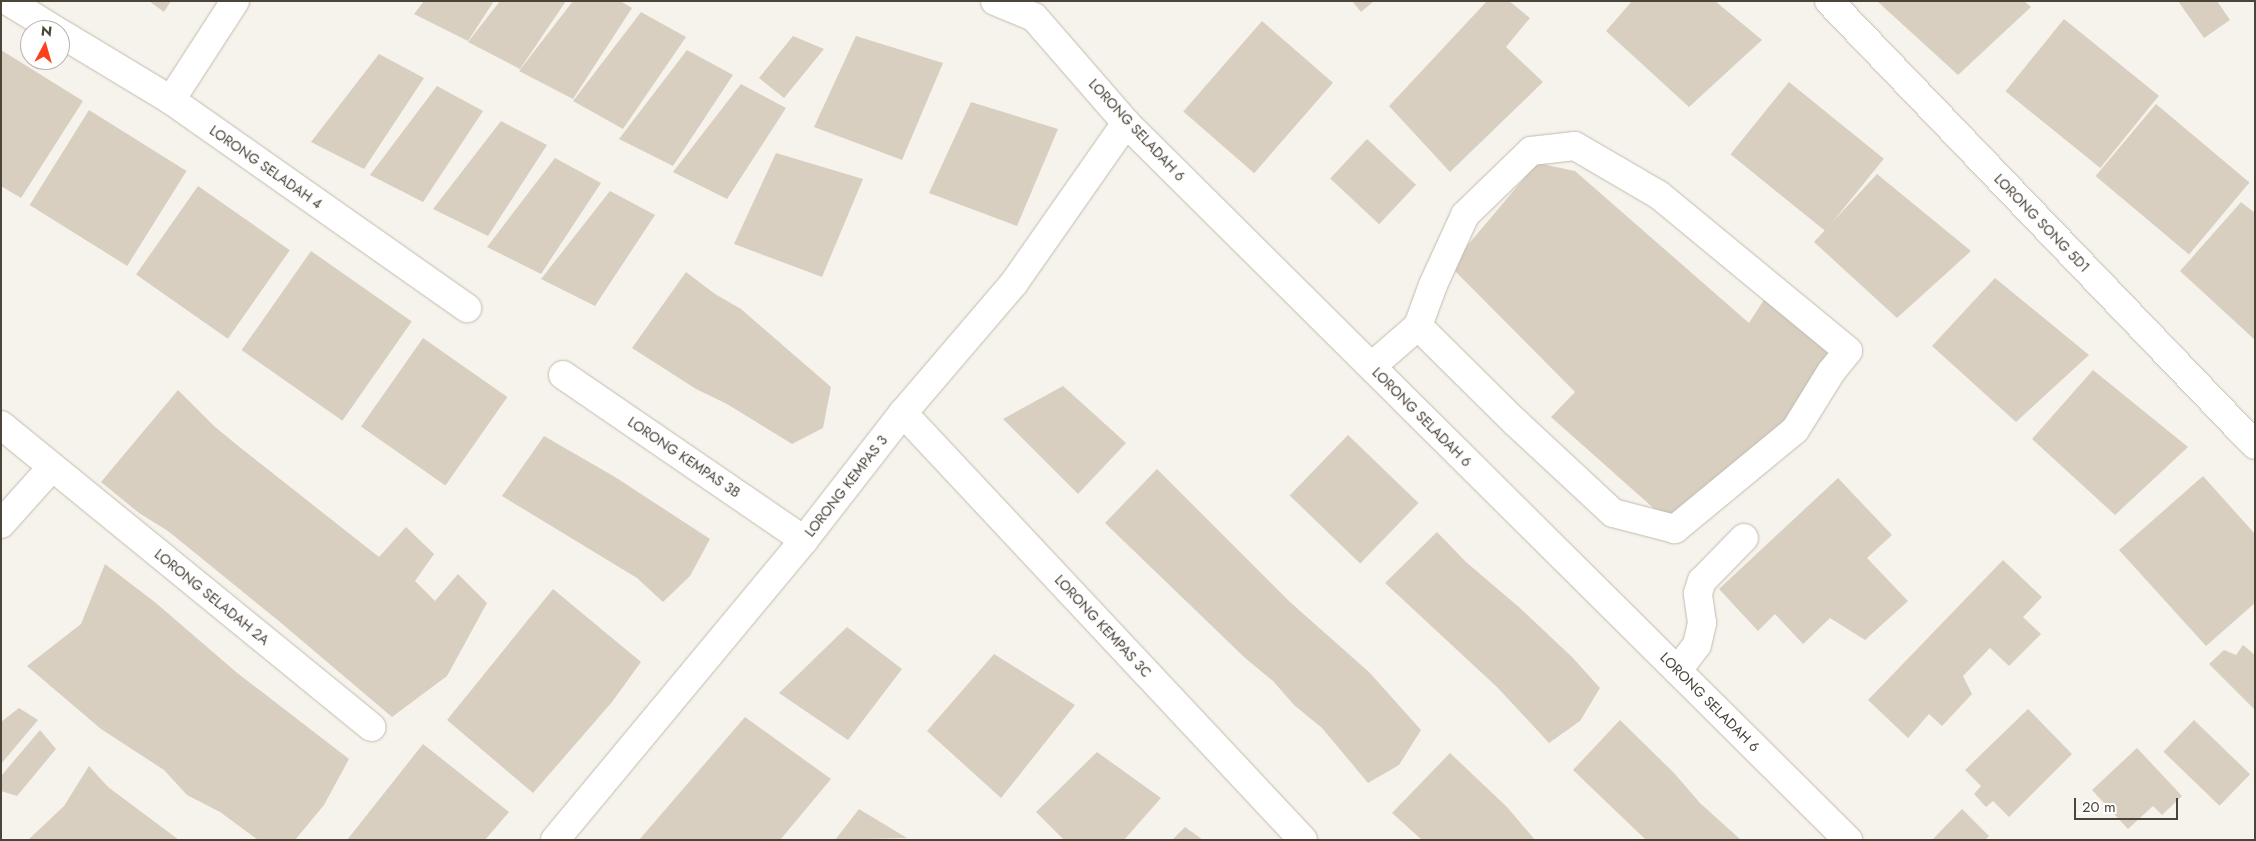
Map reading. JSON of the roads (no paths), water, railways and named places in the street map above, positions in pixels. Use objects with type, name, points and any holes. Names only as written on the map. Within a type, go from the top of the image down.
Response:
[{"type":"street","points":[[8,1],[39,20]]},
{"type":"street","points":[[171,100],[235,1]]},
{"type":"street","name":"LORONG SELADAH 6","points":[[995,1],[1034,17],[1126,122],[1848,840]]},
{"type":"street","name":"LORONG SONG 5D1","points":[[1829,1],[2255,445]]},
{"type":"street","name":"LORONG SELADAH 4","points":[[70,39],[171,100],[467,308]]},
{"type":"street","name":"LORONG KEMPAS 3","points":[[555,840],[804,540],[903,413],[1014,283],[1126,122]]},
{"type":"street","points":[[1372,366],[1418,326],[1433,285],[1466,215],[1530,151],[1575,146],[1659,195],[1848,351],[1831,372],[1795,430],[1675,529],[1613,513],[1515,422],[1418,326]]},
{"type":"street","name":"LORONG KEMPAS 3B","points":[[563,375],[804,540]]},
{"type":"street","name":"LORONG KEMPAS 3C","points":[[903,413],[1303,840]]},
{"type":"street","name":"LORONG SELADAH 2A","points":[[1,425],[371,727]]},
{"type":"street","points":[[1,524],[52,467]]},
{"type":"street","points":[[1678,670],[1698,645],[1702,623],[1698,592],[1702,581],[1744,538]]}]
